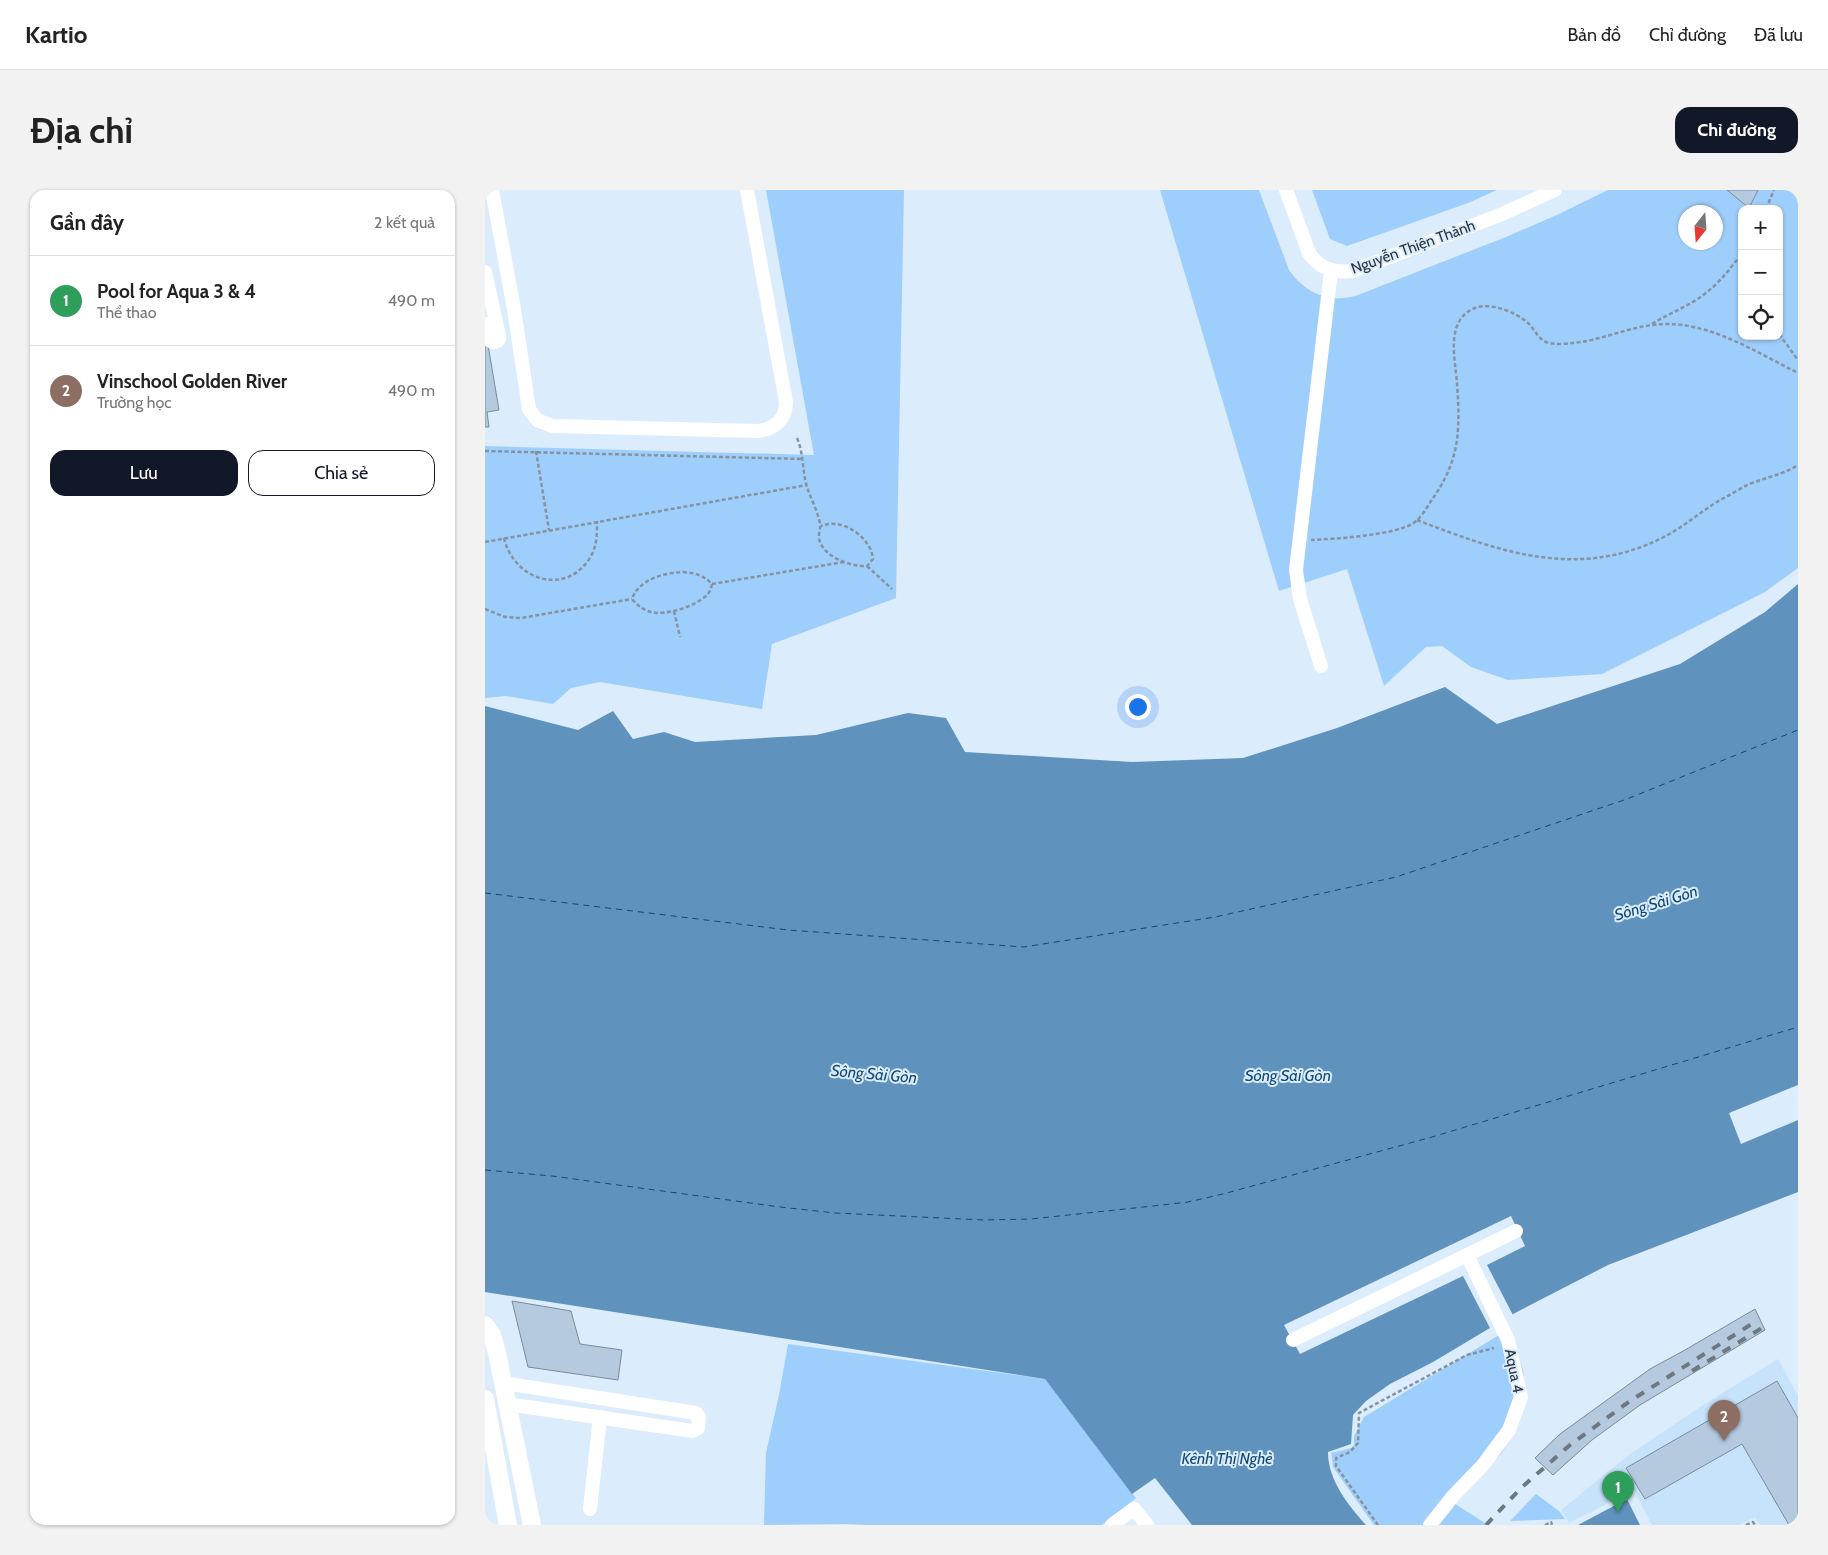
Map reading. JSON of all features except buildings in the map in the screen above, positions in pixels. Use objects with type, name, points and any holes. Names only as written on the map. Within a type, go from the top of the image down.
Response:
[{"type":"main road","points":[[485,1325],[492,1335],[532,1525]]},
{"type":"main road","points":[[485,1399],[508,1525]]},
{"type":"street","points":[[492,190],[514,309],[529,409],[533,417],[541,423],[552,426],[749,431],[772,428],[785,414],[786,402],[747,190]]},
{"type":"street","name":"Nguyễn Thiện Thành","points":[[1286,190],[1309,253],[1314,261],[1331,271],[1343,272],[1353,271],[1499,215],[1555,190]]},
{"type":"street","points":[[1321,666],[1297,589],[1296,570],[1331,271]]},
{"type":"street","points":[[485,272],[489,312],[499,336],[496,342],[489,340],[485,324]]},
{"type":"street","points":[[489,312],[514,309]]},
{"type":"street","points":[[1293,1340],[1516,1231]]},
{"type":"street","name":"Aqua 4","points":[[1430,1525],[1453,1496],[1483,1465],[1509,1430],[1521,1397],[1508,1340],[1467,1255]]},
{"type":"street","points":[[503,1383],[697,1413],[699,1417],[698,1428],[693,1431],[507,1404]]},
{"type":"street","points":[[618,1420],[621,1401]]},
{"type":"street","points":[[590,1509],[600,1418]]},
{"type":"street","points":[[1112,1525],[1134,1508],[1147,1525]]},
{"type":"path","points":[[1768,205],[1774,190]]},
{"type":"path","points":[[1650,325],[1696,300],[1722,278],[1738,258]]},
{"type":"path","points":[[1300,540],[1376,533],[1406,527],[1417,520],[1446,478],[1455,453],[1459,414],[1457,380],[1453,356],[1454,336],[1460,322],[1468,312],[1481,306],[1491,306],[1518,315],[1527,322],[1542,340],[1551,343],[1587,341],[1650,325],[1676,324],[1733,340],[1798,373]]},
{"type":"path","points":[[1783,339],[1798,360]]},
{"type":"path","points":[[797,438],[802,449],[807,485],[821,526],[819,537],[821,546],[845,562],[858,566],[867,566],[891,589]]},
{"type":"path","points":[[485,451],[803,459]]},
{"type":"path","points":[[536,451],[549,530]]},
{"type":"path","points":[[1417,520],[1478,542],[1535,557],[1567,560],[1597,558],[1628,551],[1663,538],[1717,502],[1742,488],[1798,466]]},
{"type":"path","points":[[485,542],[807,485]]},
{"type":"path","points":[[504,538],[509,555],[516,565],[526,573],[545,579],[560,578],[578,571],[590,557],[596,542],[597,522]]},
{"type":"path","points":[[821,526],[830,522],[847,527],[863,538],[872,551],[873,559],[867,566]]},
{"type":"path","points":[[712,584],[845,562]]},
{"type":"path","points":[[485,609],[505,617],[521,618],[632,599],[639,588],[648,581],[673,573],[697,574],[706,578],[712,584]]},
{"type":"path","points":[[632,599],[638,606],[651,612],[674,611],[691,605],[707,596],[712,584]]},
{"type":"path","points":[[674,611],[680,637]]},
{"type":"path","points":[[1378,1525],[1337,1466],[1336,1458],[1350,1452],[1358,1443],[1359,1413],[1467,1355],[1494,1348]]},
{"type":"path","points":[[1545,1525],[1551,1522],[1552,1525]]},
{"type":"path","points":[[1746,1525],[1753,1522],[1755,1525]]},
{"type":"shaded area","points":[[766,190],[904,190],[896,598],[772,644],[762,709],[600,682],[571,688],[553,704],[506,696],[485,698],[485,446],[814,455]]},
{"type":"shaded area","points":[[1160,190],[1259,190],[1289,270],[1311,291],[1319,295],[1338,298],[1358,295],[1506,237],[1608,190],[1798,190],[1798,568],[1765,592],[1602,674],[1508,680],[1471,667],[1442,646],[1426,647],[1384,686],[1347,569],[1279,591]]},
{"type":"shaded area","points":[[1312,190],[1497,190],[1468,203],[1347,246],[1330,239]]},
{"type":"shaded area","points":[[1509,1329],[1523,1370],[1524,1380],[1515,1432],[1501,1454],[1452,1502],[1488,1525],[1374,1525],[1333,1467],[1331,1453],[1351,1448],[1354,1445],[1354,1436],[1364,1417]]},
{"type":"shaded area","points":[[788,1344],[1045,1379],[1136,1498],[1102,1525],[764,1525],[766,1453]]},
{"type":"shaded area","points":[[1778,1359],[1798,1396],[1798,1525],[1760,1525],[1755,1517],[1739,1525],[1652,1525],[1634,1490],[1569,1523],[1561,1510],[1630,1454],[1703,1405]]},
{"type":"shaded area","points":[[1536,1494],[1559,1511],[1565,1519],[1510,1521]]},
{"type":"water","name":"Sông Sài Gòn","points":[[1798,584],[1798,1192],[1608,1265],[1515,1313],[1433,1362],[1390,1384],[1366,1401],[1353,1415],[1351,1444],[1328,1452],[1331,1472],[1340,1492],[1366,1525],[1192,1525],[1155,1478],[1132,1494],[1045,1379],[485,1292],[485,706],[578,730],[613,711],[633,739],[664,732],[695,742],[816,735],[908,713],[946,718],[965,752],[1132,762],[1243,758],[1337,728],[1445,687],[1497,724],[1680,664],[1765,612]]},
{"type":"water","points":[[1627,1499],[1640,1525],[1578,1525]]},
{"type":"pier","points":[[1798,1085],[1798,1120],[1741,1144],[1729,1113]]},
{"type":"pier","points":[[1511,1216],[1525,1246],[1487,1265],[1514,1317],[1491,1330],[1463,1276],[1300,1354],[1284,1325]]},
{"type":"ferry route","points":[[485,893],[788,930],[1024,947],[1215,917],[1396,877],[1627,799],[1798,730]]},
{"type":"ferry route","points":[[485,1170],[552,1176],[835,1213],[984,1220],[1031,1219],[1153,1206],[1188,1202],[1223,1194],[1432,1137],[1798,1027]]},
{"type":"railway","points":[[1486,1525],[1521,1488],[1570,1445],[1630,1401],[1758,1320]]},
{"type":"railway","points":[[1692,1371],[1762,1328]]},
{"type":"place","name":"Vinschool Golden River","points":[[1724,1441]]},
{"type":"place","name":"Pool for Aqua 3 & 4","points":[[1618,1512]]},
{"type":"water label","name":"Kênh Thị Nghè","points":[[1227,1458]]}]
